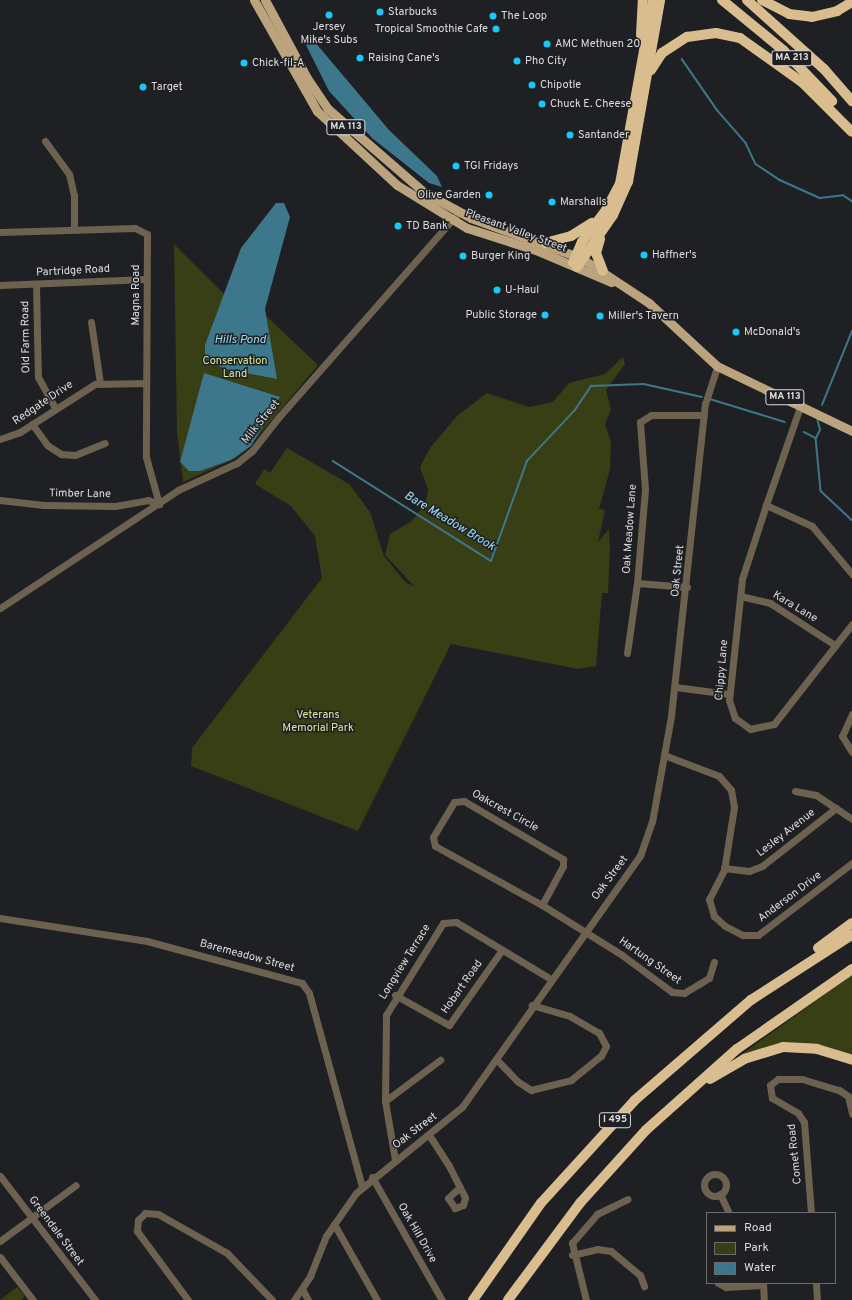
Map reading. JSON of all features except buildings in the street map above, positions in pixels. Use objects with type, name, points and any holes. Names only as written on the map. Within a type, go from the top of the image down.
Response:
[{"type":"highway","points":[[637,89],[643,0]]},
{"type":"highway","points":[[577,261],[620,184],[653,0]]},
{"type":"highway","points":[[603,271],[596,253],[602,233],[628,182],[647,81],[660,0]]},
{"type":"highway","name":"MA 213","points":[[722,0],[800,66],[852,126]]},
{"type":"highway","name":"MA 213","points":[[747,0],[824,69],[852,102]]},
{"type":"highway","points":[[762,0],[789,14],[812,17],[825,16],[852,2]]},
{"type":"highway","points":[[647,81],[654,64],[672,44],[701,33],[728,35],[740,38],[777,61],[823,100],[852,132]]},
{"type":"highway","points":[[545,243],[580,232],[604,213]]},
{"type":"highway","points":[[577,261],[602,233]]},
{"type":"highway","points":[[791,972],[852,923]]},
{"type":"highway","name":"I 495","points":[[473,1300],[541,1203],[616,1119],[710,1032],[791,972],[852,934]]},
{"type":"highway","name":"I 495","points":[[508,1300],[580,1203],[665,1112],[753,1037],[852,969]]},
{"type":"highway","points":[[665,1112],[728,1068],[768,1050],[807,1047],[852,1060]]},
{"type":"main road","name":"Pleasant Valley Street","points":[[254,0],[317,111],[391,181],[451,219],[603,271],[655,308],[717,366],[801,404],[852,431]]},
{"type":"main road","name":"Pleasant Valley Street","points":[[264,0],[307,78],[328,109],[413,183],[460,212],[545,243],[629,289]]},
{"type":"street","points":[[45,141],[64,166],[71,181],[74,229]]},
{"type":"street","points":[[451,207],[451,219]]},
{"type":"street","name":"Milk Street","points":[[0,608],[190,484],[237,463],[252,451],[292,401],[427,253],[451,219],[460,212]]},
{"type":"street","name":"Magna Road","points":[[0,232],[74,229],[144,230],[148,242],[146,462],[159,504]]},
{"type":"street","name":"Partridge Road","points":[[0,285],[147,279]]},
{"type":"street","name":"Old Farm Road","points":[[36,284],[38,377],[55,408]]},
{"type":"street","points":[[91,322],[100,383]]},
{"type":"street","name":"Oak Street","points":[[294,1300],[302,1289],[334,1224],[362,1187],[429,1135],[462,1107],[532,1005],[642,851],[664,754],[675,687],[687,587],[704,415],[717,366]]},
{"type":"street","name":"Redgate Drive","points":[[0,439],[32,424],[77,392],[100,383],[146,383]]},
{"type":"street","name":"Chippy Lane","points":[[801,404],[766,505],[740,596],[729,694],[732,713],[745,726],[765,728],[774,724],[852,624]]},
{"type":"street","name":"Oak Meadow Lane","points":[[628,654],[637,584],[645,489],[640,422],[651,415],[704,415]]},
{"type":"street","points":[[32,424],[47,445],[61,454],[75,455],[105,443]]},
{"type":"street","name":"Timber Lane","points":[[0,500],[44,505],[115,506],[148,500],[159,504]]},
{"type":"street","points":[[766,505],[812,526],[852,574]]},
{"type":"street","name":"Oak Meadow Lane","points":[[637,584],[687,587]]},
{"type":"street","name":"Kara Lane","points":[[740,596],[770,604],[835,645]]},
{"type":"street","points":[[675,687],[729,694]]},
{"type":"street","points":[[852,714],[842,736],[852,752]]},
{"type":"street","name":"Anderson Drive","points":[[664,754],[705,768],[729,785],[734,807],[724,868],[710,894],[711,910],[725,926],[751,937],[768,929],[852,863]]},
{"type":"street","points":[[795,791],[810,792],[852,819]]},
{"type":"street","name":"Oakcrest Circle","points":[[542,905],[563,866],[564,858],[464,801],[454,802],[435,832],[435,846],[585,930]]},
{"type":"street","name":"Lesley Avenue","points":[[724,868],[749,871],[762,866],[836,808]]},
{"type":"street","name":"Baremeadow Street","points":[[0,918],[147,941],[302,983],[309,993],[362,1187]]},
{"type":"street","name":"Longview Terrace","points":[[395,1160],[385,1101],[384,1024],[395,995],[447,921],[456,922],[551,979]]},
{"type":"street","name":"Hartung Street","points":[[585,930],[678,994],[709,978],[714,962]]},
{"type":"street","name":"Hobart Road","points":[[395,995],[449,1025],[502,950]]},
{"type":"street","points":[[496,1059],[516,1081],[530,1090],[571,1080],[601,1056],[606,1046],[599,1033],[570,1016],[532,1005]]},
{"type":"street","points":[[385,1101],[440,1060]]},
{"type":"street","name":"Comet Road","points":[[811,1212],[804,1122],[798,1112],[772,1098],[770,1087],[778,1079],[810,1080],[843,1092],[851,1106],[852,1114]]},
{"type":"street","points":[[429,1135],[460,1186]]},
{"type":"street","name":"Greendale Street","points":[[0,1176],[95,1300]]},
{"type":"street","name":"Oak Hill Drive","points":[[372,1178],[442,1300]]},
{"type":"street","points":[[0,1241],[76,1185]]},
{"type":"street","points":[[720,1194],[729,1212]]},
{"type":"street","points":[[586,1300],[572,1255],[572,1243],[597,1214],[628,1200]]},
{"type":"street","points":[[188,1300],[137,1231],[138,1220],[145,1213],[158,1214],[227,1252],[272,1300]]},
{"type":"street","points":[[334,1224],[377,1300]]},
{"type":"street","points":[[572,1255],[597,1249],[611,1252],[640,1275],[644,1286]]},
{"type":"street","points":[[0,1257],[33,1300]]},
{"type":"street","points":[[720,1284],[726,1287],[763,1284],[764,1300]]},
{"type":"street","points":[[816,1284],[817,1300]]},
{"type":"street","points":[[302,1289],[308,1300]]},
{"type":"green space","name":"Conservation Land","points":[[174,244],[225,295],[266,296],[264,314],[318,365],[250,446],[236,458],[183,482],[177,432]]},
{"type":"green space","name":"Veterans Memorial Park","points":[[623,357],[625,364],[606,390],[611,409],[605,424],[611,442],[610,469],[599,509],[605,510],[598,542],[609,529],[610,549],[608,593],[602,593],[596,666],[578,669],[451,644],[358,831],[191,766],[192,748],[322,578],[315,536],[291,506],[255,484],[264,469],[270,473],[287,448],[349,484],[370,512],[384,556],[405,582],[415,587],[385,555],[390,534],[412,521],[426,503],[428,489],[420,467],[430,448],[457,416],[487,393],[529,407],[553,402],[569,383],[605,374]]},
{"type":"green space","points":[[852,975],[852,1056],[817,1045],[738,1057]]},
{"type":"green space","points":[[17,1287],[25,1296],[21,1300],[0,1300]]},
{"type":"water","points":[[309,35],[389,130],[437,176],[442,187],[429,183],[372,138],[329,91],[305,43]]},
{"type":"water","name":"Hills Pond","points":[[276,203],[284,203],[290,217],[265,309],[277,379],[225,369],[205,359],[205,345],[241,248]]},
{"type":"water","name":"Hills Pond","points":[[204,373],[280,397],[251,446],[231,460],[200,471],[189,471],[180,462]]},
{"type":"waterway","points":[[682,59],[718,111],[746,143],[756,164],[780,180],[820,198],[843,195],[852,201]]},
{"type":"waterway","points":[[822,405],[852,331]]},
{"type":"waterway","name":"Bare Meadow Brook","points":[[333,461],[491,561],[527,461],[575,410],[591,386],[644,384],[702,397]]},
{"type":"waterway","name":"Bare Meadow Brook","points":[[710,399],[785,422]]},
{"type":"waterway","points":[[816,438],[820,430],[817,418]]},
{"type":"waterway","name":"Bare Meadow Brook","points":[[804,432],[816,438],[821,491],[852,520]]},
{"type":"place","name":"Starbucks","points":[[380,12]]},
{"type":"place","name":"Jersey Mike's Subs","points":[[329,15]]},
{"type":"place","name":"The Loop","points":[[493,16]]},
{"type":"place","name":"Tropical Smoothie Cafe","points":[[496,29]]},
{"type":"place","name":"AMC Methuen 20","points":[[547,44]]},
{"type":"place","name":"Raising Cane's","points":[[360,58]]},
{"type":"place","name":"Pho City","points":[[517,61]]},
{"type":"place","name":"Chick-fil-A","points":[[244,63]]},
{"type":"place","name":"Chipotle","points":[[532,85]]},
{"type":"place","name":"Target","points":[[143,87]]},
{"type":"place","name":"Chuck E. Cheese","points":[[542,104]]},
{"type":"place","name":"Santander","points":[[570,135]]},
{"type":"place","name":"TGI Fridays","points":[[456,166]]},
{"type":"place","name":"Olive Garden","points":[[489,195]]},
{"type":"place","name":"Marshalls","points":[[552,202]]},
{"type":"place","name":"TD Bank","points":[[398,226]]},
{"type":"place","name":"Haffner's","points":[[644,255]]},
{"type":"place","name":"Burger King","points":[[463,256]]},
{"type":"place","name":"U-Haul","points":[[497,290]]},
{"type":"place","name":"Public Storage","points":[[545,315]]},
{"type":"place","name":"Miller's Tavern","points":[[600,316]]},
{"type":"place","name":"McDonald's","points":[[736,332]]}]
